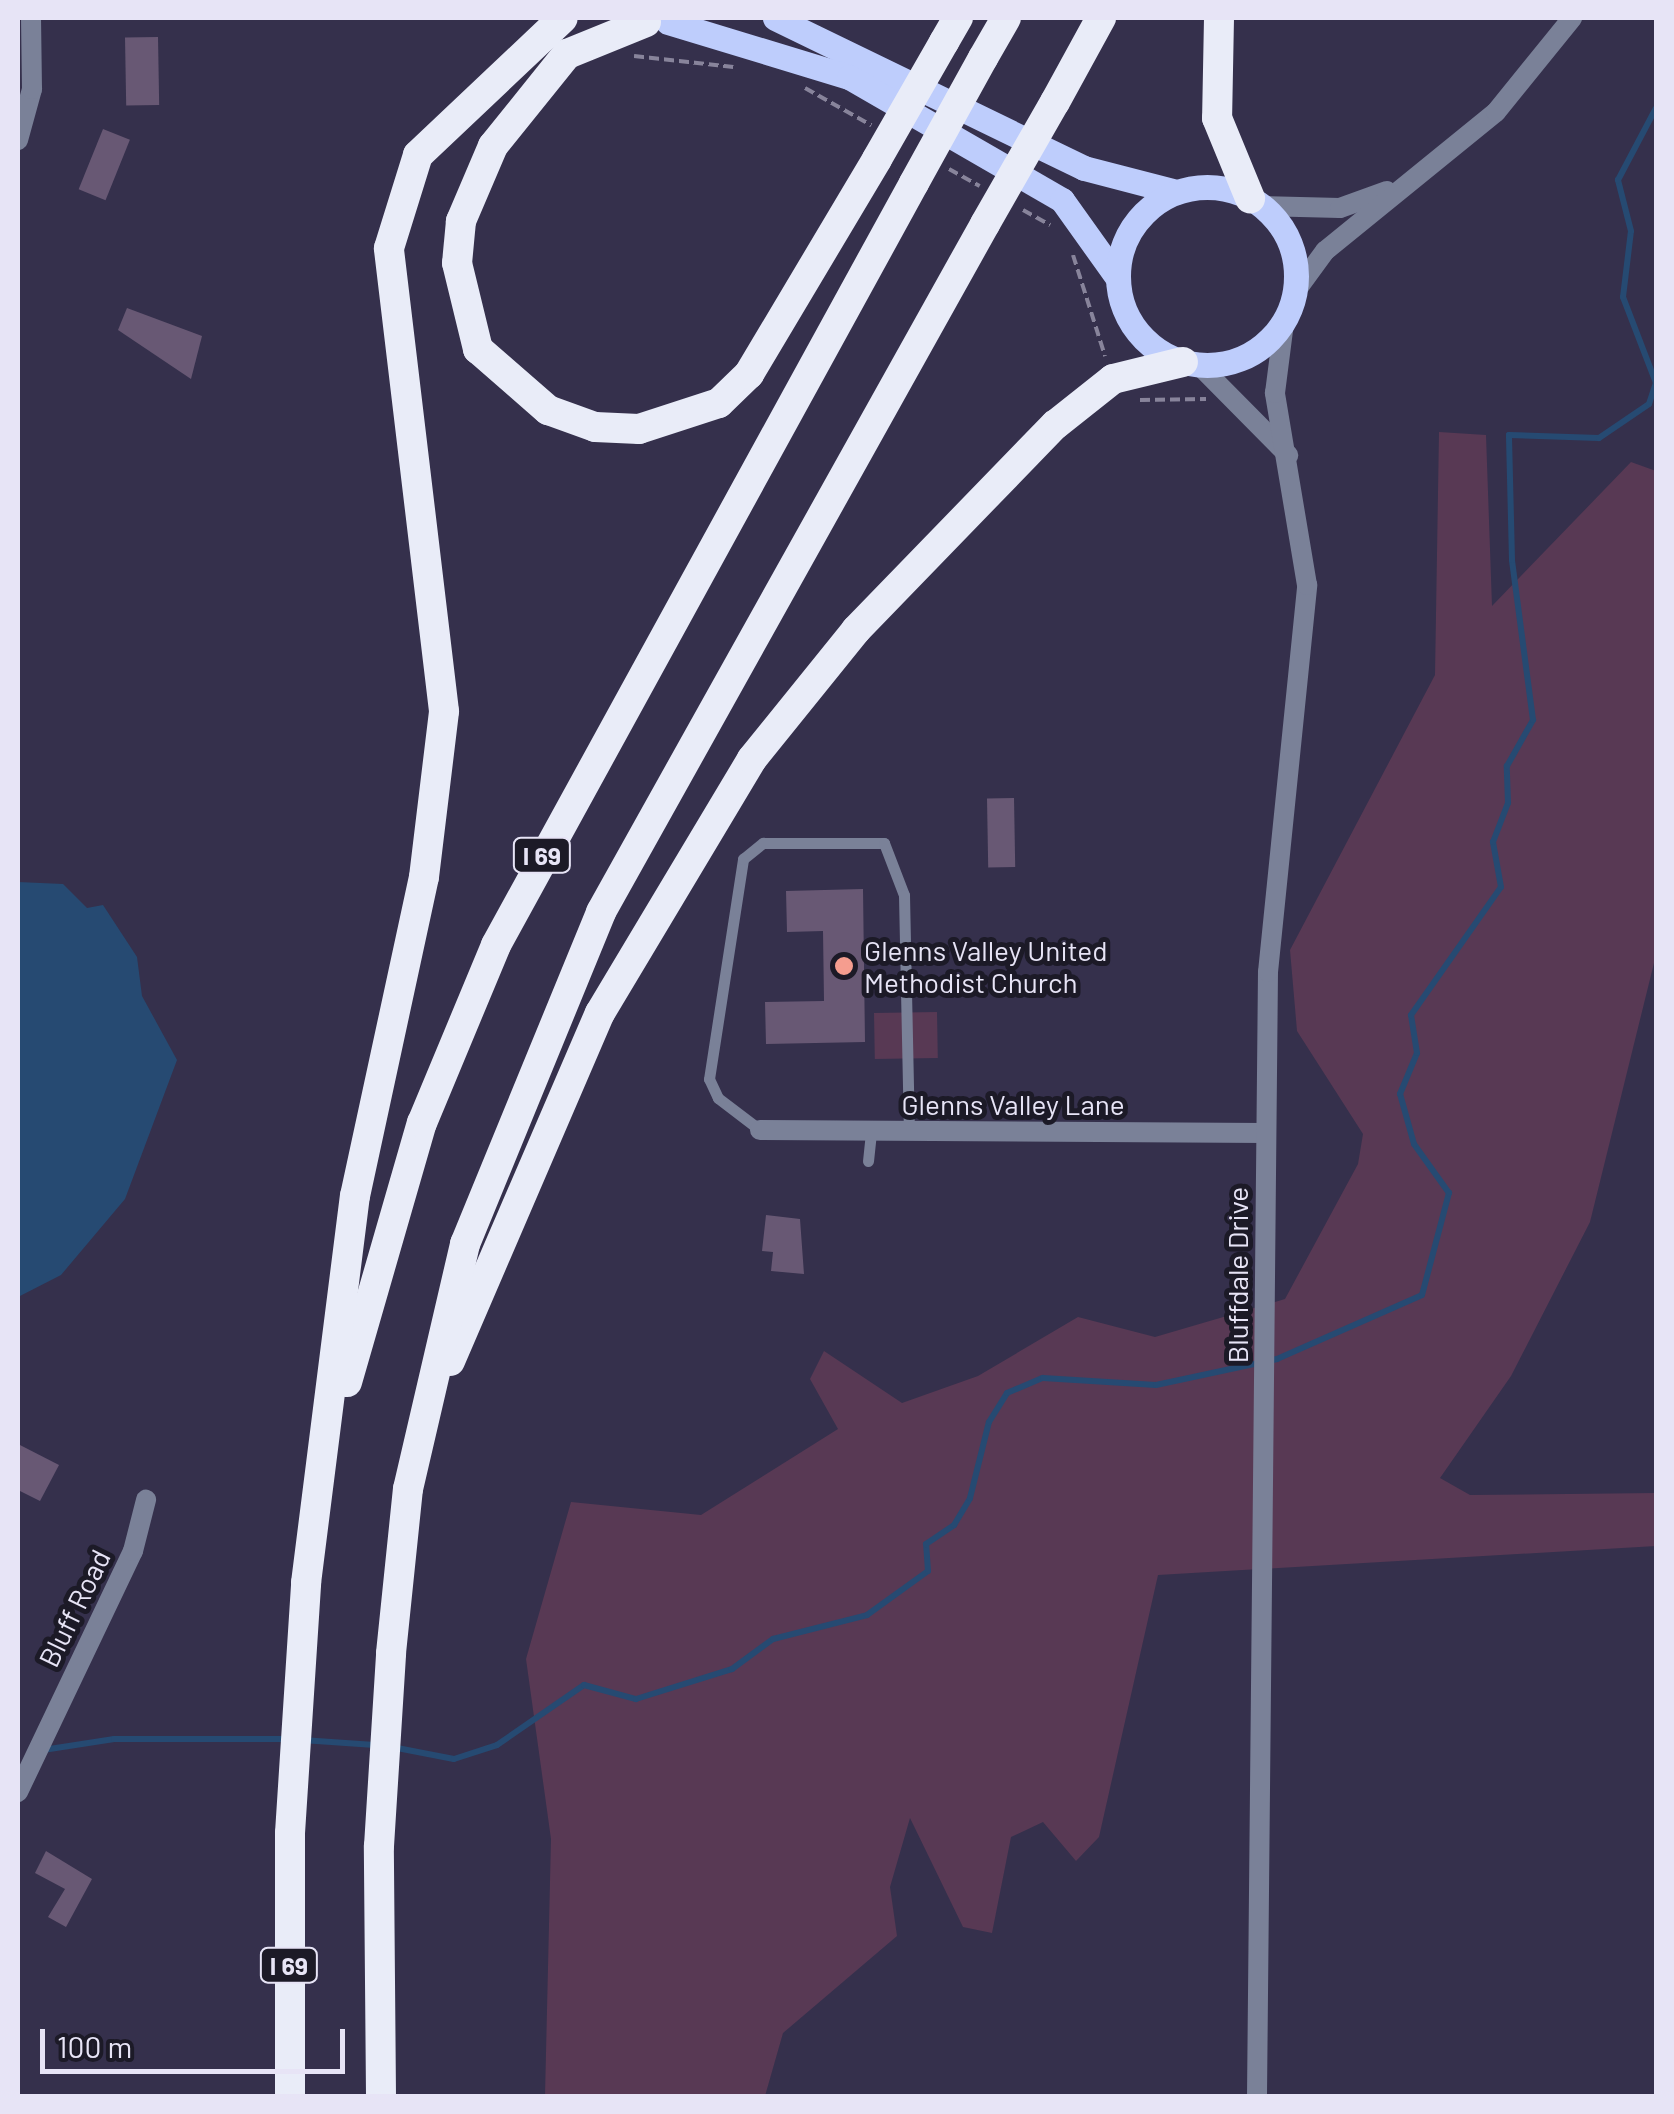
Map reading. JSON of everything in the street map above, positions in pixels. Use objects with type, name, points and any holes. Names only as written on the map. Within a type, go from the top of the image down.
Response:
[{"type":"highway","points":[[519,58],[538,18]]},
{"type":"highway","points":[[306,1584],[354,1196],[424,876],[444,711],[389,248],[418,156],[563,18]]},
{"type":"highway","name":"I 69","points":[[290,2096],[290,1833],[306,1584],[368,1304],[461,1026],[587,769],[1006,18]]},
{"type":"highway","points":[[381,2096],[379,1846],[391,1653],[420,1432],[466,1244],[564,992],[1101,18]]},
{"type":"highway","points":[[1219,18],[1217,118],[1256,202]]},
{"type":"highway","points":[[657,20],[568,54],[493,146],[461,221],[457,263],[478,350],[548,410],[595,428],[639,429],[719,403],[758,360],[951,30]]},
{"type":"highway","points":[[420,1432],[570,1073],[659,903],[752,758],[856,630],[1055,425],[1113,379],[1191,364]]},
{"type":"main road","points":[[657,20],[849,77],[1062,200],[1117,277],[1136,330],[1191,364],[1247,356],[1284,323],[1295,292],[1292,245],[1256,202],[1201,187],[1176,192],[1097,174],[775,18]]},
{"type":"main road","points":[[1117,277],[1133,225],[1176,192]]},
{"type":"street","points":[[18,140],[32,89],[31,18]]},
{"type":"street","points":[[1295,292],[1325,251],[1496,112],[1572,18]]},
{"type":"street","points":[[1256,202],[1340,208],[1412,180]]},
{"type":"street","name":"Bluffdale Drive","points":[[1257,2096],[1265,1133],[1275,884],[1305,654],[1303,530],[1274,393],[1284,323]]},
{"type":"street","points":[[1191,364],[1290,456]]},
{"type":"street","name":"Glenns Valley Lane","points":[[760,1130],[1265,1133]]},
{"type":"street","name":"Bluff Road","points":[[18,1790],[132,1551],[146,1500]]},
{"type":"lane","points":[[760,1130],[709,1079],[743,859],[763,843],[884,843],[904,894],[909,1131]]},
{"type":"lane","points":[[868,1162],[871,1131]]},
{"type":"path","points":[[1123,404],[1172,397],[1215,405]]},
{"type":"shaded area","points":[[1439,432],[1486,435],[1492,606],[1631,462],[1656,471],[1654,963],[1590,1222],[1511,1376],[1440,1478],[1470,1495],[1656,1493],[1656,1546],[1158,1575],[1099,1837],[1076,1861],[1043,1822],[1011,1837],[992,1933],[963,1927],[910,1818],[890,1887],[897,1936],[783,2033],[765,2096],[545,2096],[551,1839],[526,1659],[571,1502],[701,1515],[838,1429],[810,1379],[824,1351],[902,1403],[978,1376],[1078,1317],[1155,1337],[1285,1299],[1358,1164],[1363,1134],[1297,1031],[1290,950],[1435,675]]},
{"type":"shaded area","points":[[937,1012],[938,1058],[875,1059],[874,1013]]},
{"type":"water","points":[[18,882],[63,884],[87,908],[103,905],[137,957],[142,996],[177,1060],[125,1199],[61,1275],[18,1297]]},
{"type":"building","points":[[158,37],[159,105],[126,106],[125,38]]},
{"type":"building","points":[[103,129],[130,140],[106,200],[79,189]]},
{"type":"building","points":[[127,308],[202,336],[191,379],[118,330]]},
{"type":"building","points":[[987,798],[1014,798],[1015,867],[988,867]]},
{"type":"building","name":"Glenns Valley United Methodist Church","points":[[863,889],[865,1042],[766,1044],[765,1002],[824,1001],[823,931],[787,932],[786,891]]},
{"type":"building","points":[[766,1215],[800,1219],[804,1274],[771,1271],[773,1252],[762,1251]]},
{"type":"building","points":[[18,1444],[59,1465],[40,1501],[18,1490]]},
{"type":"building","points":[[46,1851],[92,1879],[66,1927],[48,1917],[65,1889],[35,1873]]},
{"type":"waterway","points":[[392,1747],[454,1759],[497,1745],[584,1685],[636,1699],[732,1669],[773,1639],[867,1615],[928,1571],[926,1544],[954,1525],[970,1498],[989,1422],[1007,1393],[1043,1378],[1156,1385],[1277,1359],[1422,1295],[1449,1193],[1414,1144],[1400,1094],[1417,1053],[1411,1015],[1501,887],[1493,842],[1508,803],[1507,766],[1533,720],[1512,560],[1509,435],[1599,438],[1649,404],[1656,383],[1623,297],[1631,231],[1618,180],[1656,108]]},
{"type":"waterway","points":[[43,1750],[114,1739],[285,1739]]},
{"type":"waterway","points":[[302,1740],[375,1745]]},
{"type":"place","name":"Glenns Valley United Methodist Church","points":[[844,966]]}]
